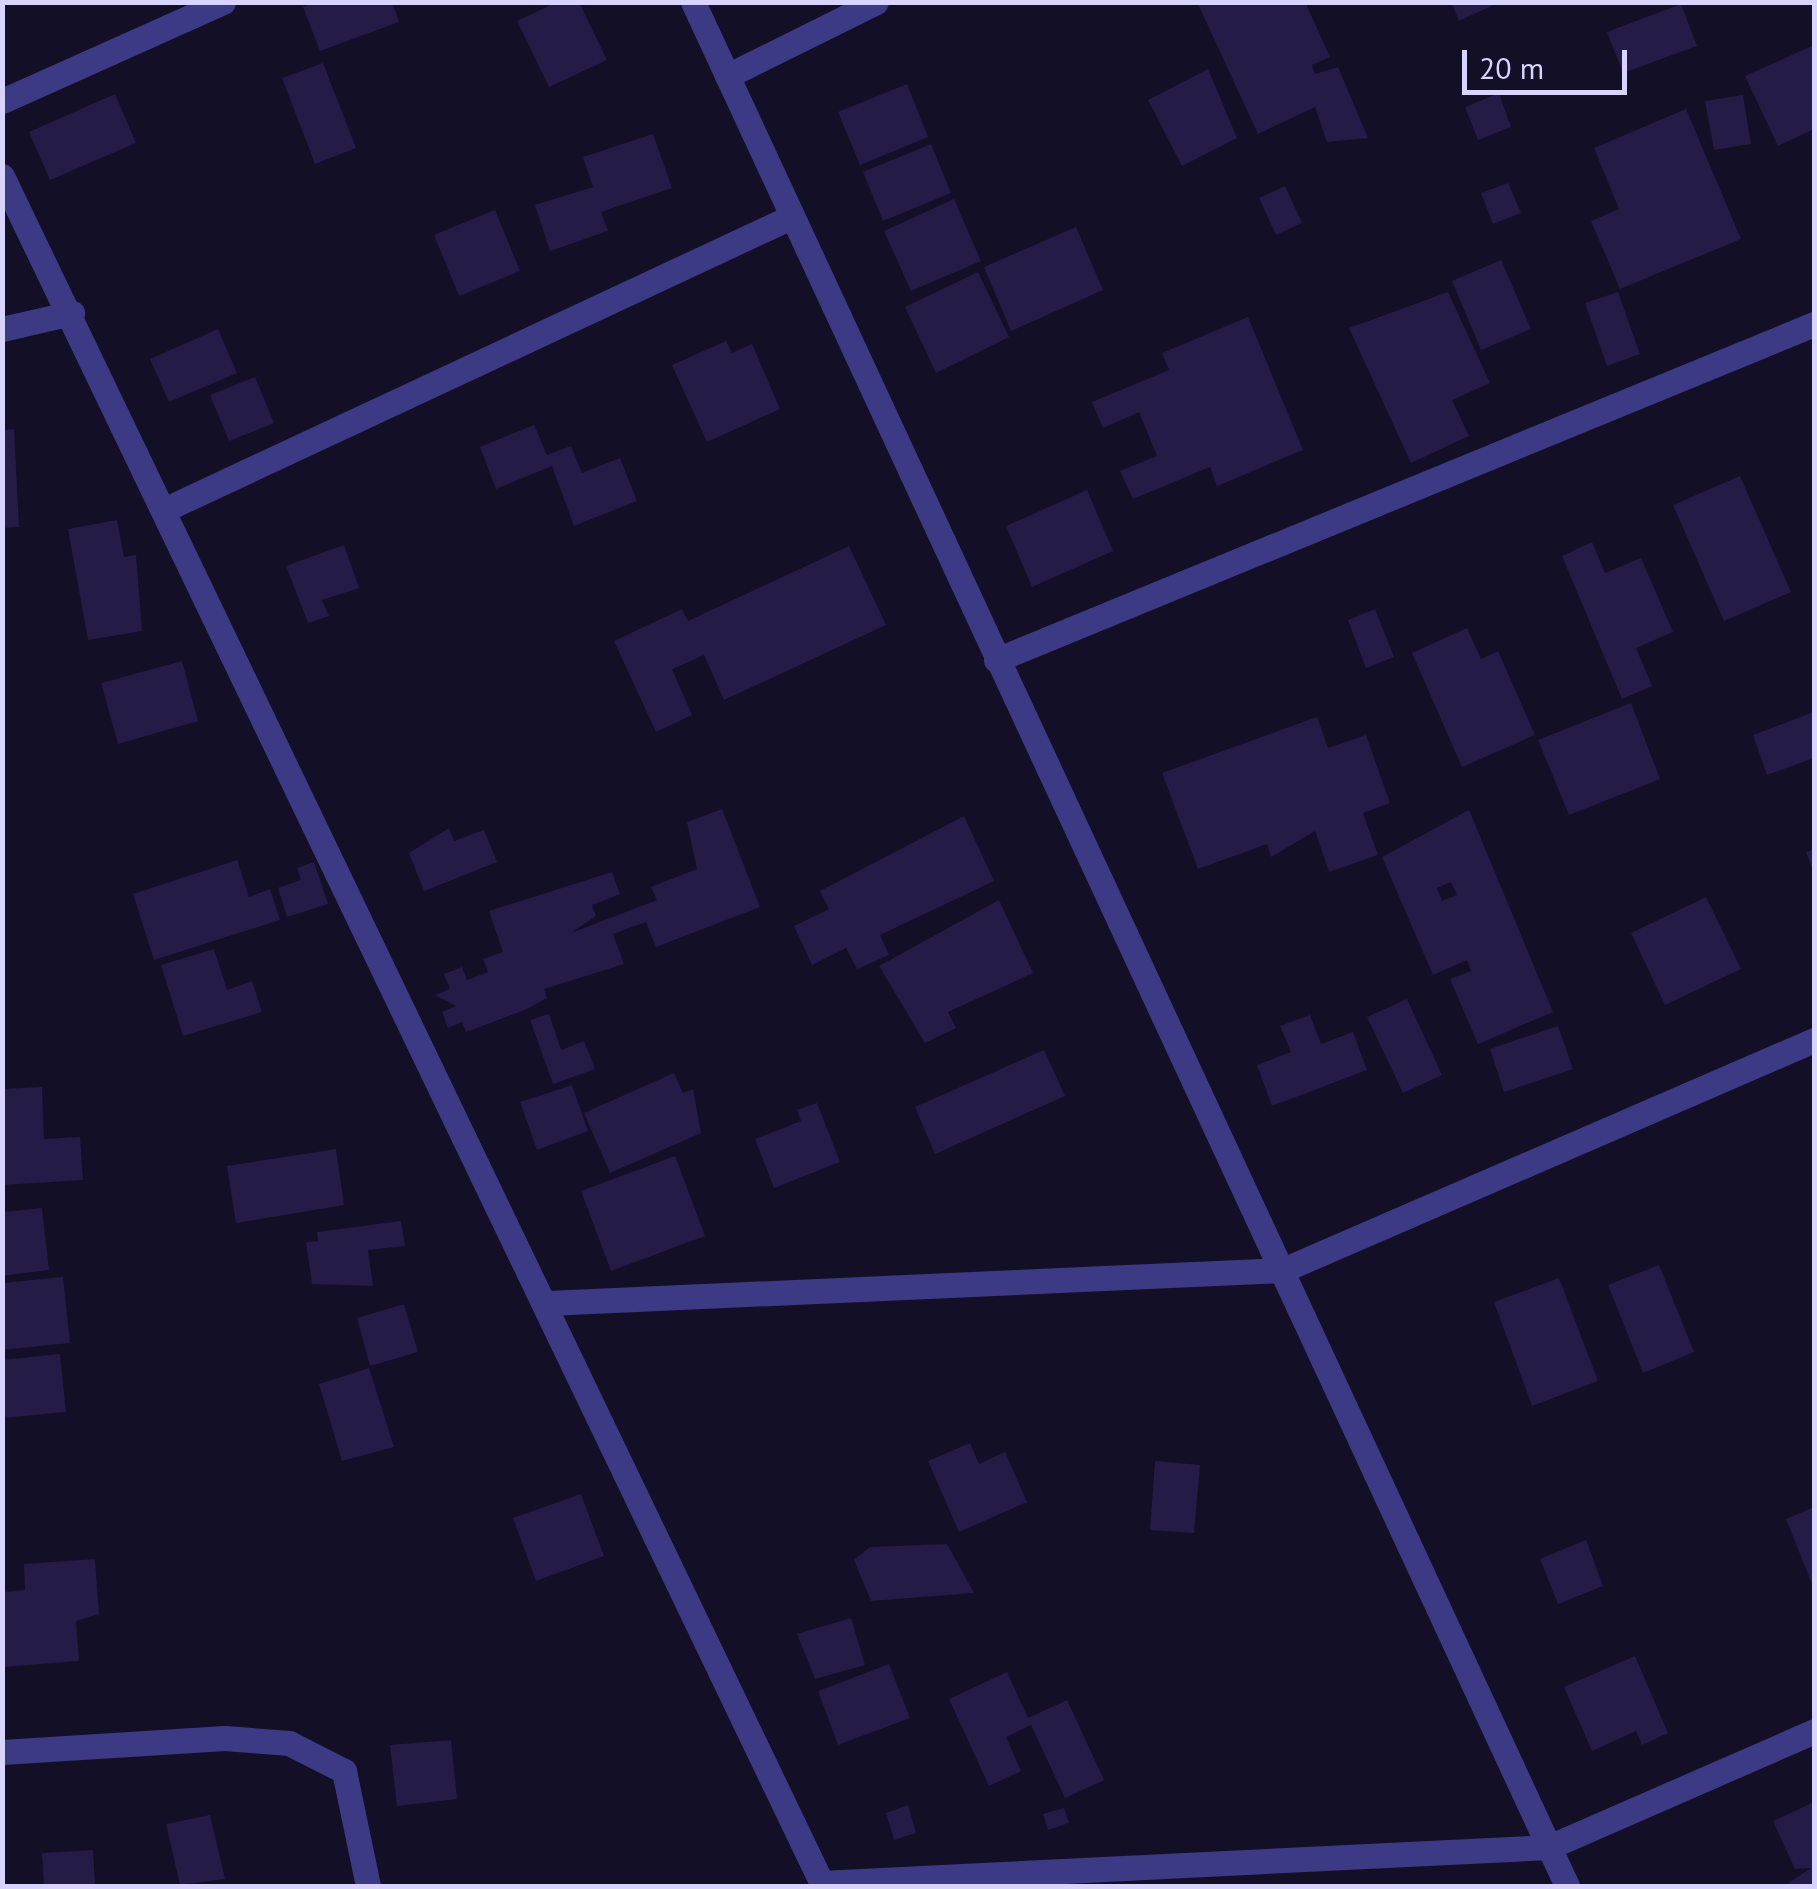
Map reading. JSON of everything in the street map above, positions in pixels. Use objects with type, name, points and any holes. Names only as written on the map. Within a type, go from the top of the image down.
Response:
[{"type":"street","points":[[2,102],[222,2]]},
{"type":"street","points":[[693,2],[1567,1886]]},
{"type":"street","points":[[727,76],[876,2]]},
{"type":"street","points":[[2,176],[168,508],[822,1885],[1549,1846],[1814,1731]]},
{"type":"street","points":[[168,508],[792,217]]},
{"type":"street","points":[[2,329],[72,313]]},
{"type":"street","points":[[996,660],[1814,324]]},
{"type":"street","points":[[548,1303],[1282,1270],[1814,1040]]},
{"type":"street","points":[[2,1752],[225,1738],[289,1743],[344,1771],[368,1886]]},
{"type":"building","points":[[314,2],[392,2],[399,22],[320,51],[303,7]]},
{"type":"building","points":[[557,2],[579,2],[607,60],[549,87],[517,21]]},
{"type":"building","points":[[1197,2],[1305,2],[1330,57],[1312,65],[1315,74],[1338,67],[1368,138],[1327,142],[1315,107],[1258,134]]},
{"type":"building","points":[[1451,2],[1500,2],[1459,21]]},
{"type":"building","points":[[1681,4],[1697,46],[1623,73],[1607,32]]},
{"type":"building","points":[[1814,45],[1814,129],[1778,146],[1745,76]]},
{"type":"building","points":[[323,63],[356,148],[315,164],[282,78]]},
{"type":"building","points":[[1208,69],[1237,138],[1182,166],[1148,100]]},
{"type":"building","points":[[907,84],[928,137],[860,165],[838,112]]},
{"type":"building","points":[[1499,93],[1511,127],[1478,140],[1465,107]]},
{"type":"building","points":[[115,94],[136,143],[50,180],[29,132]]},
{"type":"building","points":[[1743,95],[1751,144],[1714,150],[1705,101]]},
{"type":"building","points":[[1686,109],[1741,239],[1620,289],[1591,221],[1619,209],[1594,148]]},
{"type":"building","points":[[653,134],[672,188],[601,212],[608,231],[550,251],[535,205],[593,187],[583,157]]},
{"type":"building","points":[[931,144],[951,193],[883,221],[863,172]]},
{"type":"building","points":[[1508,183],[1521,213],[1493,224],[1481,193]]},
{"type":"building","points":[[1285,186],[1302,223],[1276,235],[1259,198]]},
{"type":"building","points":[[954,199],[981,261],[911,291],[884,231]]},
{"type":"building","points":[[495,210],[520,271],[459,296],[434,235]]},
{"type":"building","points":[[1076,227],[1103,290],[1011,331],[984,267]]},
{"type":"building","points":[[1501,260],[1531,329],[1481,350],[1452,281]]},
{"type":"building","points":[[978,272],[1009,337],[936,373],[905,307]]},
{"type":"building","points":[[1448,292],[1490,383],[1452,400],[1469,436],[1411,463],[1349,328]]},
{"type":"building","points":[[1618,292],[1640,354],[1607,366],[1585,303]]},
{"type":"building","points":[[1248,317],[1303,450],[1217,486],[1210,467],[1133,499],[1120,471],[1157,456],[1139,412],[1103,428],[1092,402],[1169,370],[1162,353]]},
{"type":"building","points":[[218,329],[237,373],[169,402],[150,359]]},
{"type":"building","points":[[726,341],[732,353],[752,344],[780,409],[707,442],[672,365]]},
{"type":"building","points":[[255,377],[274,423],[229,441],[210,395]]},
{"type":"building","points":[[534,425],[547,455],[571,446],[582,473],[620,458],[637,501],[574,526],[552,466],[496,489],[480,447]]},
{"type":"building","points":[[14,429],[19,527],[2,528],[2,430]]},
{"type":"building","points":[[1740,476],[1791,592],[1724,621],[1673,505]]},
{"type":"building","points":[[1087,490],[1113,551],[1032,587],[1006,526]]},
{"type":"building","points":[[117,520],[124,557],[136,555],[142,631],[88,640],[68,529]]},
{"type":"building","points":[[1592,542],[1605,573],[1641,558],[1673,632],[1636,648],[1652,686],[1622,699],[1562,556]]},
{"type":"building","points":[[344,545],[359,588],[322,600],[329,616],[308,623],[286,566]]},
{"type":"building","points":[[849,546],[886,625],[724,700],[704,655],[672,669],[692,715],[656,732],[614,641],[682,609],[688,621]]},
{"type":"building","points":[[1375,609],[1394,657],[1366,668],[1348,620]]},
{"type":"building","points":[[1467,628],[1481,659],[1498,651],[1535,735],[1462,767],[1412,653]]},
{"type":"building","points":[[182,661],[198,721],[118,744],[101,683]]},
{"type":"building","points":[[1631,703],[1660,779],[1569,815],[1538,740]]},
{"type":"building","points":[[1814,712],[1814,758],[1767,775],[1753,735]]},
{"type":"building","points":[[1317,717],[1328,748],[1366,735],[1390,803],[1363,813],[1378,855],[1329,872],[1315,831],[1271,857],[1267,844],[1198,869],[1162,773]]},
{"type":"building","points":[[722,809],[760,907],[656,947],[646,922],[613,934],[624,964],[544,989],[547,998],[466,1032],[462,1022],[448,1028],[442,1012],[456,1006],[435,995],[450,989],[444,974],[462,967],[467,980],[488,972],[483,959],[503,952],[489,911],[612,872],[620,894],[592,905],[596,916],[571,933],[657,900],[651,887],[697,869],[687,822]]},
{"type":"building","points":[[1469,810],[1553,1012],[1478,1044],[1450,979],[1471,971],[1467,960],[1433,975],[1382,857]],"holes":[[[1451,882],[1457,895],[1442,901],[1437,888]]]},
{"type":"building","points":[[964,816],[994,881],[880,935],[889,955],[857,969],[846,948],[812,965],[794,926],[829,909],[820,891]]},
{"type":"building","points":[[449,828],[454,841],[484,830],[497,862],[424,891],[409,853]]},
{"type":"building","points":[[1814,849],[1814,873],[1806,852]]},
{"type":"building","points":[[237,860],[249,897],[270,889],[280,920],[154,960],[133,894]]},
{"type":"building","points":[[314,862],[328,904],[287,917],[278,888],[301,880],[297,868]]},
{"type":"building","points":[[1706,897],[1741,969],[1665,1005],[1631,933]]},
{"type":"building","points":[[999,900],[1033,973],[948,1012],[956,1028],[925,1043],[879,966]]},
{"type":"building","points":[[214,949],[227,990],[252,981],[262,1012],[183,1036],[161,965]]},
{"type":"building","points":[[1407,999],[1442,1075],[1403,1093],[1367,1017]]},
{"type":"building","points":[[549,1014],[561,1050],[584,1041],[595,1069],[553,1084],[530,1020]]},
{"type":"building","points":[[1310,1015],[1321,1044],[1353,1032],[1367,1070],[1272,1106],[1257,1065],[1291,1052],[1280,1026]]},
{"type":"building","points":[[1558,1026],[1573,1069],[1504,1092],[1490,1049]]},
{"type":"building","points":[[1044,1050],[1065,1096],[935,1154],[915,1107]]},
{"type":"building","points":[[674,1073],[683,1093],[693,1089],[701,1133],[610,1173],[584,1113]]},
{"type":"building","points":[[572,1085],[588,1131],[537,1150],[520,1102]]},
{"type":"building","points":[[42,1087],[44,1139],[80,1137],[83,1180],[2,1185],[2,1089]]},
{"type":"building","points":[[817,1103],[840,1162],[774,1188],[755,1139],[801,1121],[797,1110]]},
{"type":"building","points":[[336,1149],[344,1205],[236,1223],[227,1166]]},
{"type":"building","points":[[675,1156],[705,1236],[611,1271],[581,1191]]},
{"type":"building","points":[[42,1208],[49,1270],[2,1276],[2,1212]]},
{"type":"building","points":[[401,1221],[405,1246],[368,1250],[373,1286],[312,1284],[306,1242],[318,1241],[317,1232]]},
{"type":"building","points":[[1659,1265],[1694,1352],[1643,1373],[1608,1285]]},
{"type":"building","points":[[63,1277],[70,1343],[2,1350],[2,1283]]},
{"type":"building","points":[[1559,1278],[1598,1381],[1532,1406],[1494,1302]]},
{"type":"building","points":[[404,1304],[418,1352],[370,1366],[357,1318]]},
{"type":"building","points":[[60,1354],[66,1412],[2,1418],[2,1360]]},
{"type":"building","points":[[369,1368],[394,1447],[342,1461],[319,1384]]},
{"type":"building","points":[[970,1443],[979,1464],[1005,1452],[1027,1502],[959,1532],[928,1461]]},
{"type":"building","points":[[1155,1461],[1200,1465],[1194,1533],[1150,1530]]},
{"type":"building","points":[[581,1494],[604,1556],[536,1581],[513,1518]]},
{"type":"building","points":[[1814,1507],[1814,1589],[1786,1519]]},
{"type":"building","points":[[1586,1540],[1603,1586],[1558,1604],[1540,1559]]},
{"type":"building","points":[[947,1544],[974,1593],[871,1601],[854,1560],[870,1547]]},
{"type":"building","points":[[95,1559],[99,1614],[76,1621],[79,1661],[2,1667],[2,1592],[25,1590],[24,1564]]},
{"type":"building","points":[[851,1618],[865,1665],[815,1679],[797,1634]]},
{"type":"building","points":[[1635,1656],[1668,1733],[1642,1745],[1636,1731],[1592,1751],[1564,1687]]},
{"type":"building","points":[[889,1664],[910,1718],[838,1745],[818,1691]]},
{"type":"building","points":[[1007,1672],[1028,1718],[1067,1700],[1104,1780],[1065,1798],[1031,1725],[1006,1737],[1021,1771],[989,1786],[949,1699]]},
{"type":"building","points":[[451,1740],[457,1799],[397,1806],[390,1745]]},
{"type":"building","points":[[1814,1802],[1814,1886],[1784,1886],[1811,1868],[1795,1869],[1773,1821]]},
{"type":"building","points":[[908,1805],[916,1833],[894,1840],[886,1813]]},
{"type":"building","points":[[1064,1808],[1069,1823],[1048,1830],[1043,1814]]},
{"type":"building","points":[[210,1815],[225,1879],[180,1885],[166,1824]]},
{"type":"building","points":[[93,1850],[95,1886],[44,1886],[42,1853]]}]
